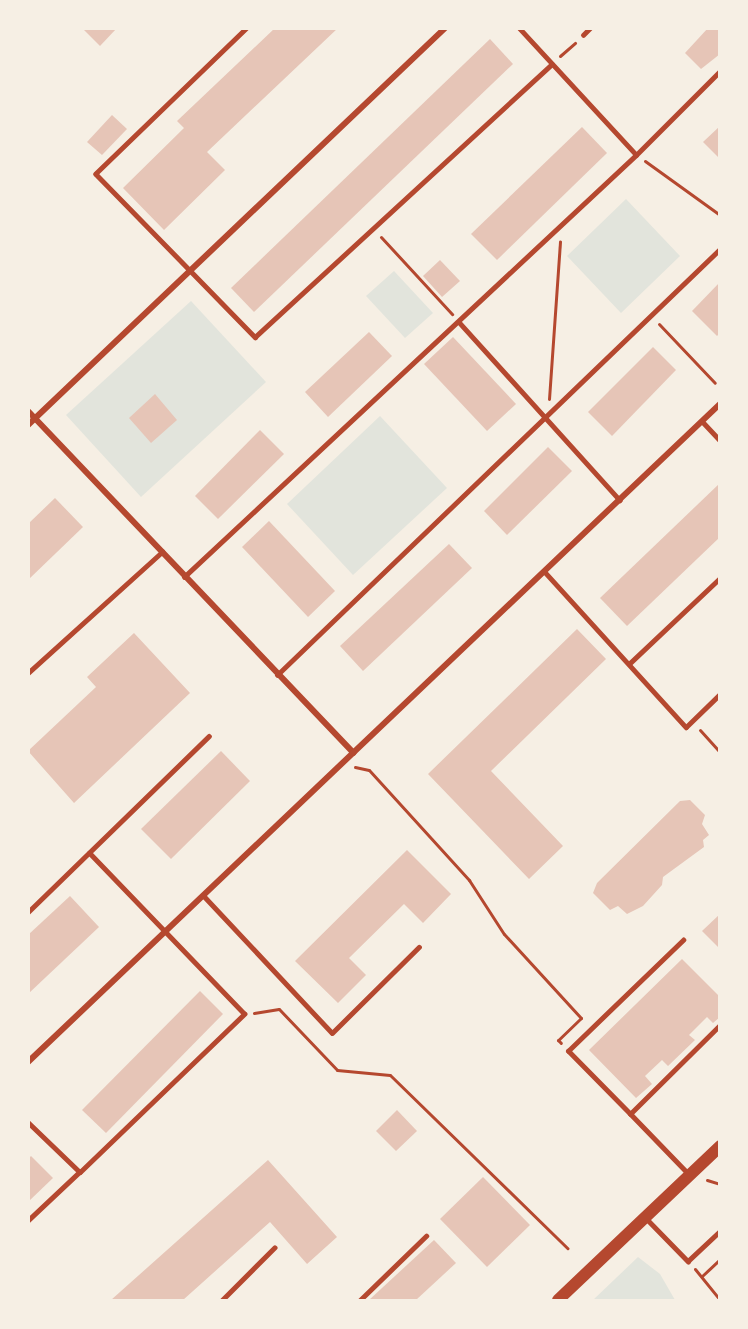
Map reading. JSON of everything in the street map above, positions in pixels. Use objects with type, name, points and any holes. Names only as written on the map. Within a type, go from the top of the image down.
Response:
[{"type":"main road","points":[[558,1300],[720,1146]]},
{"type":"street","points":[[28,425],[445,28]]},
{"type":"street","points":[[28,1062],[720,404]]},
{"type":"street","points":[[28,411],[277,675],[354,753]]},
{"type":"lane","points":[[247,28],[96,174],[255,337],[372,227],[552,64]]},
{"type":"lane","points":[[519,28],[636,155]]},
{"type":"lane","points":[[583,35],[590,28]]},
{"type":"lane","points":[[184,577],[561,226],[720,71]]},
{"type":"lane","points":[[277,675],[547,419],[720,249]]},
{"type":"lane","points":[[459,322],[620,500]]},
{"type":"lane","points":[[702,421],[720,440]]},
{"type":"lane","points":[[28,673],[162,552]]},
{"type":"lane","points":[[544,571],[686,727],[720,694]]},
{"type":"lane","points":[[629,664],[720,578]]},
{"type":"lane","points":[[28,912],[209,736]]},
{"type":"lane","points":[[28,1221],[244,1014],[89,853]]},
{"type":"lane","points":[[204,896],[332,1033],[419,947]]},
{"type":"lane","points":[[683,940],[568,1051],[689,1175]]},
{"type":"lane","points":[[630,1114],[720,1024]]},
{"type":"lane","points":[[28,1122],[80,1172]]},
{"type":"lane","points":[[645,1217],[688,1261],[720,1231]]},
{"type":"lane","points":[[360,1300],[426,1236]]},
{"type":"lane","points":[[221,1300],[274,1248]]},
{"type":"path","points":[[552,64],[583,35]]},
{"type":"path","points":[[636,155],[720,215]]},
{"type":"path","points":[[547,419],[561,226]]},
{"type":"path","points":[[372,227],[459,322]]},
{"type":"path","points":[[651,316],[715,383]]},
{"type":"path","points":[[691,720],[720,752]]},
{"type":"path","points":[[342,764],[369,770],[469,880],[504,934],[581,1018],[558,1040],[568,1051]]},
{"type":"path","points":[[244,1014],[279,1009],[337,1071],[390,1075],[567,1248]]},
{"type":"path","points":[[702,1276],[720,1260]]},
{"type":"path","points":[[688,1261],[720,1300]]},
{"type":"shaded area","points":[[626,199],[680,256],[621,313],[567,256]]},
{"type":"shaded area","points":[[394,271],[433,313],[405,338],[366,296]]},
{"type":"shaded area","points":[[191,301],[266,382],[141,497],[66,415]]},
{"type":"shaded area","points":[[380,416],[447,488],[353,575],[287,504]]},
{"type":"shaded area","points":[[638,1257],[660,1274],[675,1300],[593,1300]]},
{"type":"building","points":[[82,28],[117,28],[100,46]]},
{"type":"building","points":[[275,28],[338,28],[207,152],[225,170],[164,230],[123,188],[184,128],[177,121]]},
{"type":"building","points":[[708,28],[720,28],[720,54],[701,69],[685,53]]},
{"type":"building","points":[[490,39],[513,64],[254,312],[231,288]]},
{"type":"building","points":[[112,115],[127,129],[102,155],[87,142]]},
{"type":"building","points":[[720,126],[720,159],[703,142]]},
{"type":"building","points":[[582,127],[607,153],[497,260],[471,234]]},
{"type":"building","points":[[440,260],[460,281],[442,297],[423,276]]},
{"type":"building","points":[[720,282],[720,333],[717,336],[692,311]]},
{"type":"building","points":[[369,332],[392,356],[328,417],[305,392]]},
{"type":"building","points":[[453,337],[516,404],[487,431],[424,364]]},
{"type":"building","points":[[653,347],[676,370],[612,436],[588,412]]},
{"type":"building","points":[[155,394],[177,420],[151,443],[129,418]]},
{"type":"building","points":[[260,430],[284,454],[218,519],[195,496]]},
{"type":"building","points":[[548,447],[572,471],[507,535],[484,511]]},
{"type":"building","points":[[720,483],[720,537],[627,626],[600,598]]},
{"type":"building","points":[[55,498],[83,527],[28,580],[28,524]]},
{"type":"building","points":[[269,521],[335,591],[308,617],[242,547]]},
{"type":"building","points":[[449,544],[472,568],[363,671],[340,646]]},
{"type":"building","points":[[577,629],[606,659],[491,771],[563,846],[529,879],[428,774]]},
{"type":"building","points":[[134,633],[190,693],[74,803],[28,751],[96,687],[87,677]]},
{"type":"building","points":[[221,751],[250,781],[171,859],[141,829]]},
{"type":"building","points":[[690,800],[705,815],[702,824],[709,835],[703,840],[704,847],[663,877],[662,885],[643,906],[627,914],[618,906],[610,910],[593,893],[597,883],[680,801]]},
{"type":"building","points":[[407,850],[451,894],[423,923],[404,904],[349,958],[366,975],[338,1003],[295,961]]},
{"type":"building","points":[[70,896],[99,927],[28,994],[28,935]]},
{"type":"building","points":[[720,914],[720,949],[702,931]]},
{"type":"building","points":[[682,959],[720,997],[720,1017],[713,1023],[707,1017],[689,1035],[695,1040],[668,1066],[662,1060],[645,1076],[652,1084],[636,1098],[589,1050]]},
{"type":"building","points":[[200,991],[223,1014],[106,1133],[82,1110]]},
{"type":"building","points":[[397,1110],[417,1131],[396,1151],[376,1131]]},
{"type":"building","points":[[31,1156],[53,1178],[28,1202],[28,1159]]},
{"type":"building","points":[[268,1160],[337,1237],[307,1264],[270,1222],[183,1300],[111,1300]]},
{"type":"building","points":[[483,1177],[530,1225],[487,1267],[440,1219]]},
{"type":"building","points":[[434,1240],[456,1263],[416,1300],[369,1300]]}]
